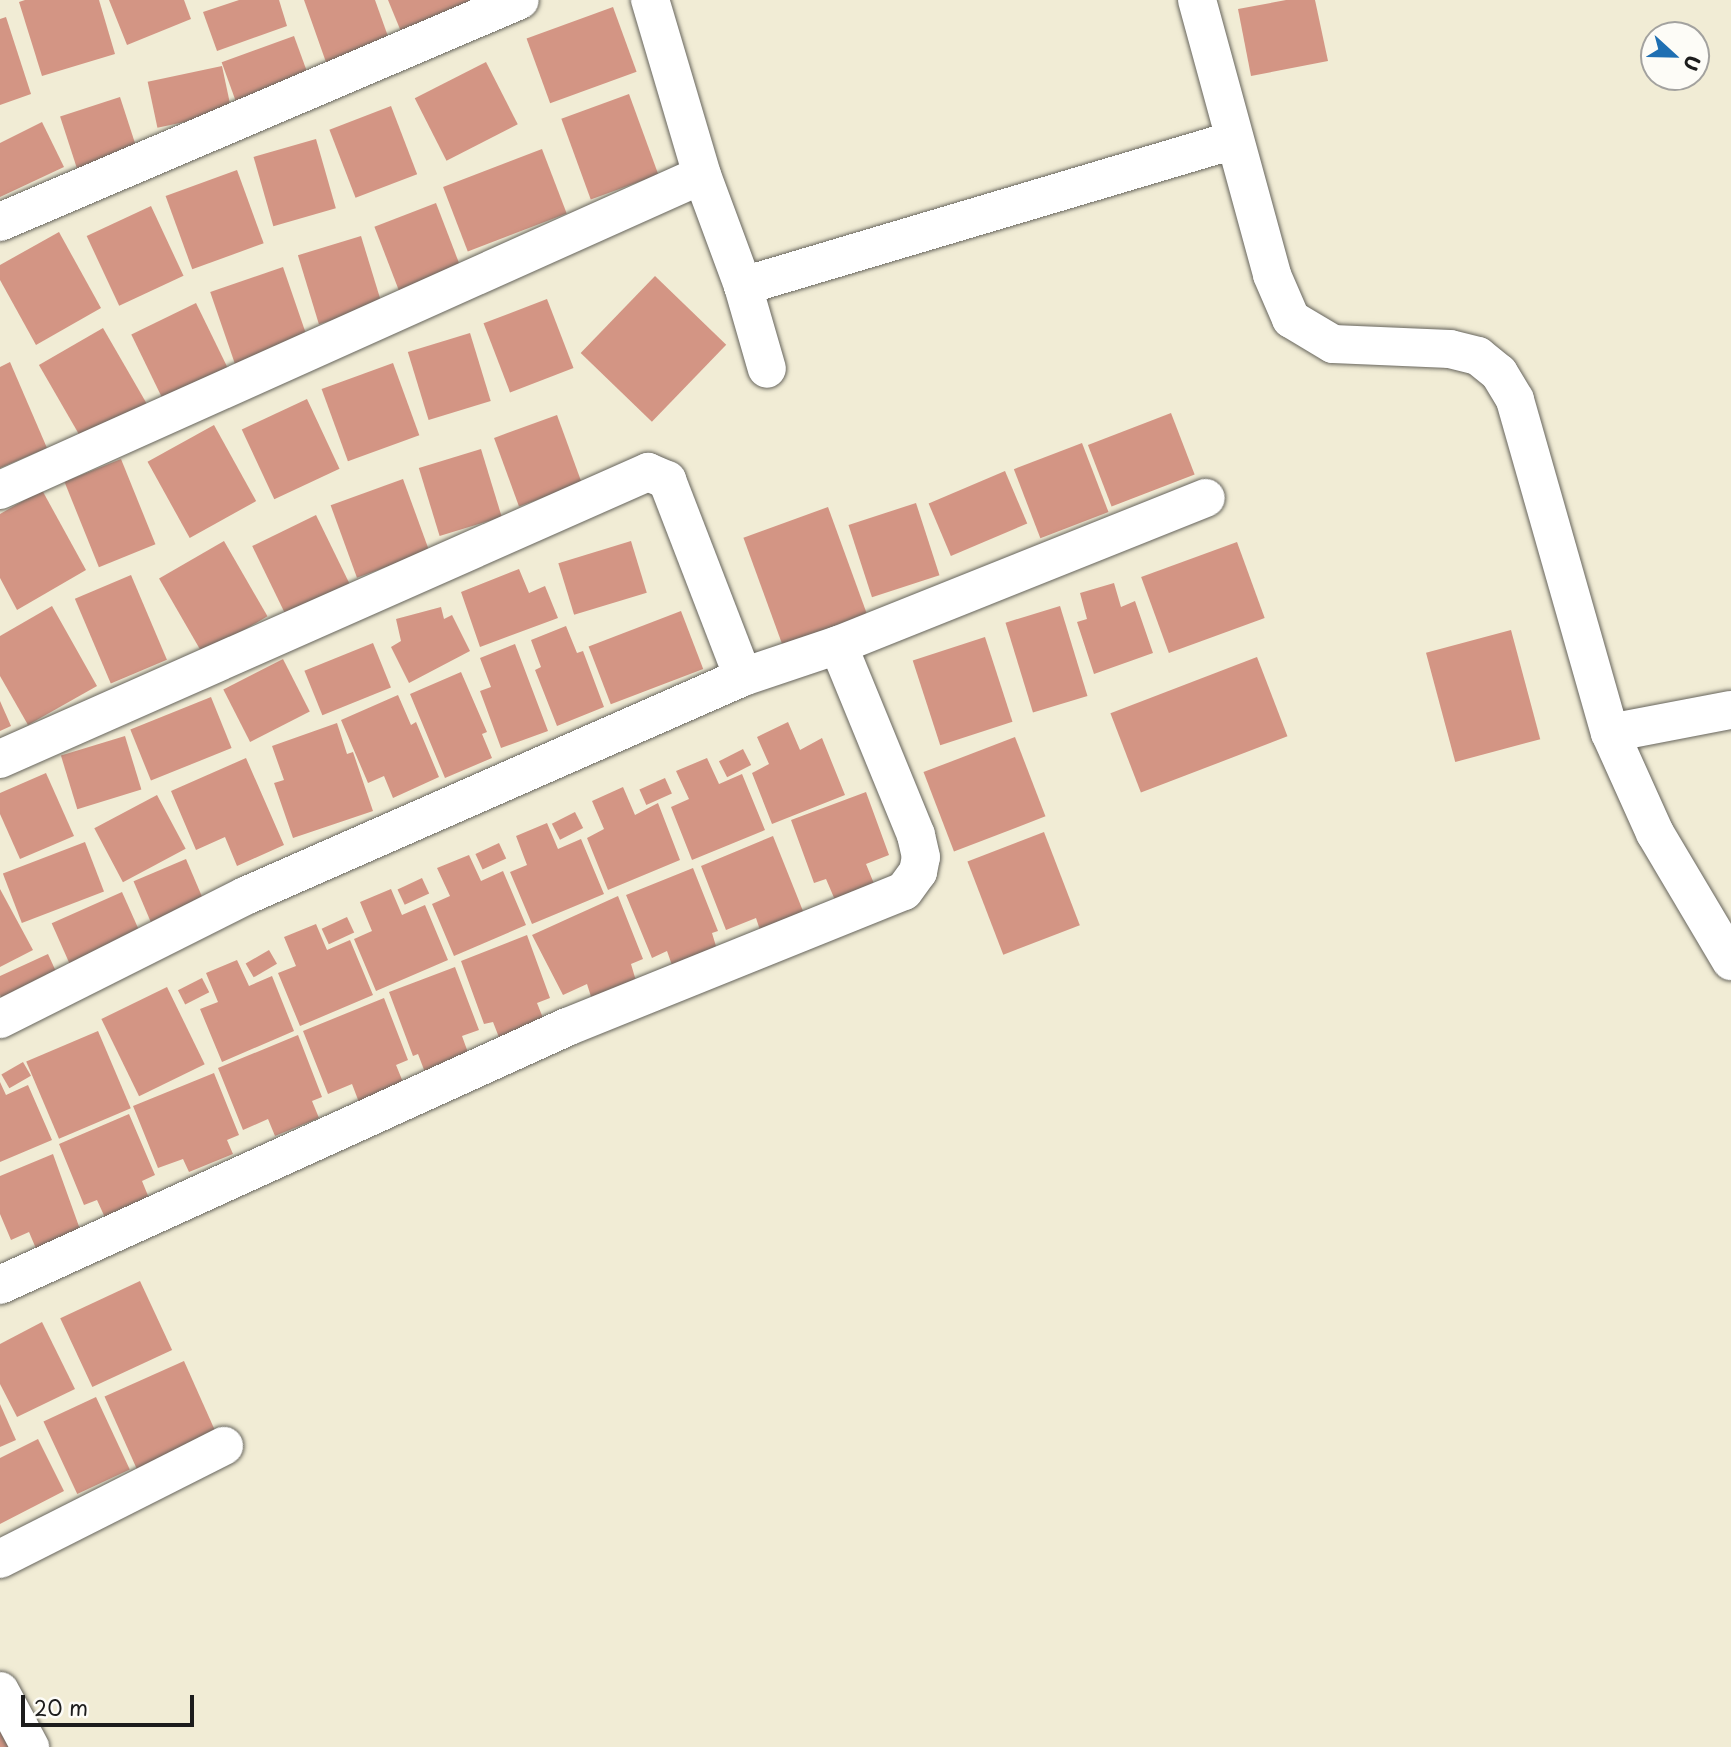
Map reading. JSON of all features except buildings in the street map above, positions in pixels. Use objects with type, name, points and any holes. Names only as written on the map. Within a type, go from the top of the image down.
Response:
[{"type":"street","points":[[0,222],[520,0]]},
{"type":"street","points":[[650,0],[702,175],[743,286],[766,369]]},
{"type":"street","points":[[1197,0],[1281,301],[1297,324],[1326,341],[1351,347],[1450,349],[1478,356],[1499,373],[1515,400],[1610,733],[1655,833],[1731,961]]},
{"type":"street","points":[[743,286],[1234,140]]},
{"type":"street","points":[[0,490],[702,175]]},
{"type":"street","points":[[0,759],[648,472],[667,480],[743,677]]},
{"type":"street","points":[[0,1019],[245,896],[743,677],[838,645],[1206,498]]},
{"type":"street","points":[[0,1285],[567,1027],[904,891],[918,872],[921,857],[916,835],[838,645]]},
{"type":"street","points":[[1610,733],[1731,710]]},
{"type":"street","points":[[0,1559],[223,1446]]},
{"type":"street","points":[[0,1691],[30,1747]]}]
